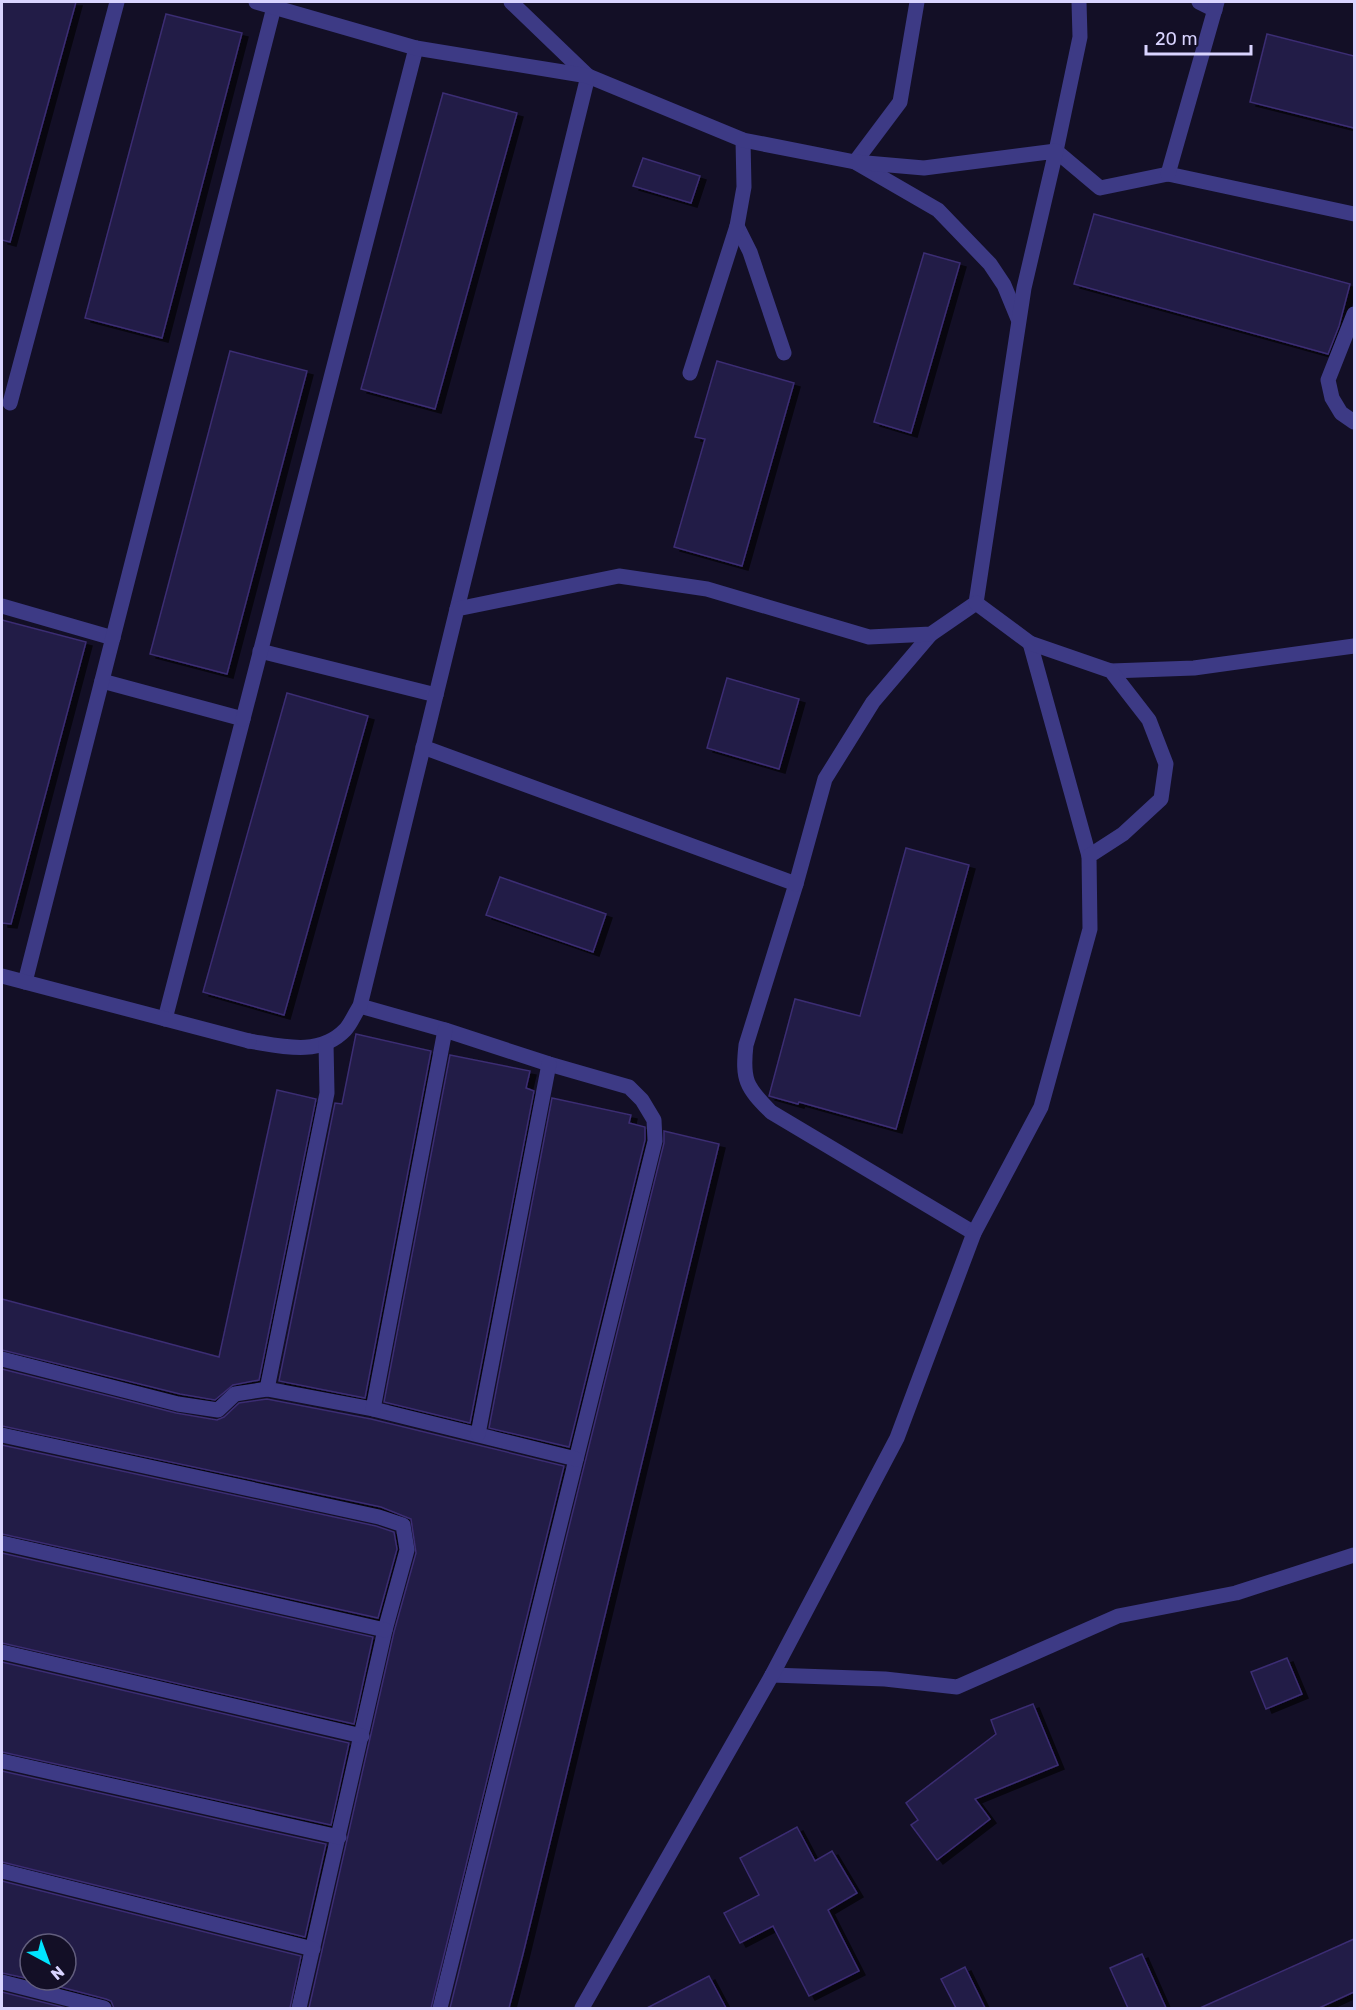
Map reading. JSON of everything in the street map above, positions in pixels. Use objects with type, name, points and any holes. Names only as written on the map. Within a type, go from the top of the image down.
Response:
[{"type":"street","points":[[10,403],[117,2]]},
{"type":"street","points":[[256,2],[416,48],[588,76],[743,140],[855,162],[924,168],[1056,151],[1100,188],[1168,174],[1354,214]]},
{"type":"street","points":[[511,2],[588,76]]},
{"type":"street","points":[[855,162],[900,102],[917,2]]},
{"type":"street","points":[[974,1233],[771,1112],[753,1094],[743,1070],[746,1045],[796,884],[825,779],[873,702],[931,634],[976,603],[1024,288],[1080,37],[1079,2]]},
{"type":"street","points":[[1168,174],[1216,6],[1199,2]]},
{"type":"street","points":[[25,982],[274,7]]},
{"type":"street","points":[[165,1019],[416,48]]},
{"type":"street","points":[[2,976],[249,1041],[301,1049],[326,1043],[345,1030],[360,1006],[588,76]]},
{"type":"street","points":[[690,373],[737,226],[744,187],[743,140]]},
{"type":"street","points":[[855,162],[938,210],[995,271],[1004,285],[1019,322]]},
{"type":"street","points":[[737,226],[750,252],[784,353]]},
{"type":"street","points":[[1354,314],[1328,380],[1332,398],[1341,413],[1354,422]]},
{"type":"street","points":[[457,609],[619,576],[707,589],[869,638],[931,634]]},
{"type":"street","points":[[976,603],[1030,643],[1111,671],[1194,668],[1354,646]]},
{"type":"street","points":[[2,606],[113,638]]},
{"type":"street","points":[[582,2008],[772,1675],[897,1438],[974,1233],[1041,1107],[1090,929],[1089,856],[1030,643]]},
{"type":"street","points":[[260,651],[436,695]]},
{"type":"street","points":[[1089,856],[1123,834],[1161,799],[1166,764],[1149,720],[1111,671]]},
{"type":"street","points":[[102,681],[243,719]]},
{"type":"street","points":[[423,747],[796,884]]},
{"type":"street","points":[[360,1006],[630,1087],[642,1100],[654,1120],[655,1141],[440,2008]]},
{"type":"street","points":[[373,1409],[445,1030]]},
{"type":"street","points":[[267,1389],[327,1093],[326,1043]]},
{"type":"street","points":[[478,1434],[549,1064]]},
{"type":"street","points":[[2,1359],[178,1404],[218,1410],[235,1394],[267,1389],[373,1409],[576,1459]]},
{"type":"street","points":[[2,1435],[379,1517],[403,1525],[407,1550],[385,1630],[299,2008]]},
{"type":"street","points":[[2,1543],[385,1630]]},
{"type":"street","points":[[772,1675],[885,1679],[957,1687],[1118,1616],[1236,1593],[1354,1555]]},
{"type":"street","points":[[2,1652],[362,1736]]},
{"type":"street","points":[[2,1761],[339,1837]]},
{"type":"street","points":[[2,1871],[313,1949]]},
{"type":"street","points":[[2,1982],[104,2008]]},
{"type":"building","points":[[2,2],[76,2],[10,242],[2,240]]},
{"type":"building","points":[[166,14],[242,33],[162,338],[85,318]]},
{"type":"building","points":[[1267,34],[1354,56],[1354,128],[1250,102]]},
{"type":"building","points":[[443,93],[517,113],[435,409],[361,389]]},
{"type":"building","points":[[643,158],[700,176],[691,203],[633,186]]},
{"type":"building","points":[[1094,214],[1350,284],[1339,326],[1328,354],[1074,284]]},
{"type":"building","points":[[924,253],[960,263],[911,433],[874,422]]},
{"type":"building","points":[[230,351],[307,371],[227,674],[150,654]]},
{"type":"building","points":[[717,361],[794,383],[742,566],[674,547],[705,439],[695,437]]},
{"type":"building","points":[[2,620],[86,642],[11,924],[2,923]]},
{"type":"building","points":[[727,678],[799,699],[779,769],[707,748]]},
{"type":"building","points":[[287,693],[368,716],[284,1015],[203,992]]},
{"type":"building","points":[[906,848],[969,865],[896,1129],[769,1096],[795,999],[860,1016]]},
{"type":"building","points":[[500,877],[606,914],[593,952],[486,915]]},
{"type":"building","points":[[356,1034],[431,1051],[365,1398],[279,1381],[335,1103],[342,1104]]},
{"type":"building","points":[[450,1055],[530,1071],[526,1088],[534,1091],[470,1423],[384,1402]]},
{"type":"building","points":[[277,1090],[316,1099],[259,1380],[233,1385],[215,1400],[180,1394],[2,1350],[2,1299],[219,1357]]},
{"type":"building","points":[[552,1098],[631,1115],[629,1123],[645,1127],[645,1140],[569,1447],[489,1428]]},
{"type":"building","points":[[664,1131],[719,1144],[523,1954],[509,2008],[450,2008],[664,1143]]},
{"type":"building","points":[[2,1369],[176,1413],[217,1420],[224,1417],[239,1403],[267,1399],[371,1419],[564,1466],[431,2008],[309,2008],[394,1632],[416,1553],[411,1519],[381,1507],[2,1426]]},
{"type":"building","points":[[2,1445],[376,1526],[394,1532],[397,1549],[378,1618],[2,1534]]},
{"type":"building","points":[[2,1553],[373,1637],[354,1724],[2,1643]]},
{"type":"building","points":[[1287,1658],[1302,1694],[1266,1709],[1251,1672]]},
{"type":"building","points":[[2,1662],[349,1743],[331,1825],[2,1752]]},
{"type":"building","points":[[1033,1704],[1058,1765],[975,1799],[990,1819],[937,1860],[911,1825],[918,1820],[906,1803],[996,1734],[991,1720]]},
{"type":"building","points":[[2,1771],[326,1844],[305,1937],[2,1862]]},
{"type":"building","points":[[797,1827],[815,1861],[832,1851],[857,1893],[828,1910],[859,1971],[809,1996],[773,1926],[740,1943],[724,1913],[759,1895],[740,1858]]},
{"type":"building","points":[[2,1881],[301,1956],[290,2008],[114,2008],[111,2001],[78,1992],[78,1932],[18,1932],[18,1976],[2,1973]]},
{"type":"building","points":[[1354,1939],[1354,1992],[1319,2008],[1200,2008]]},
{"type":"building","points":[[1142,1954],[1166,2008],[1128,2008],[1110,1968]]},
{"type":"building","points":[[965,1967],[985,2008],[956,2008],[941,1979]]},
{"type":"building","points":[[709,1976],[726,2008],[647,2008]]},
{"type":"building","points":[[2,1992],[66,2008],[2,2008]]}]
